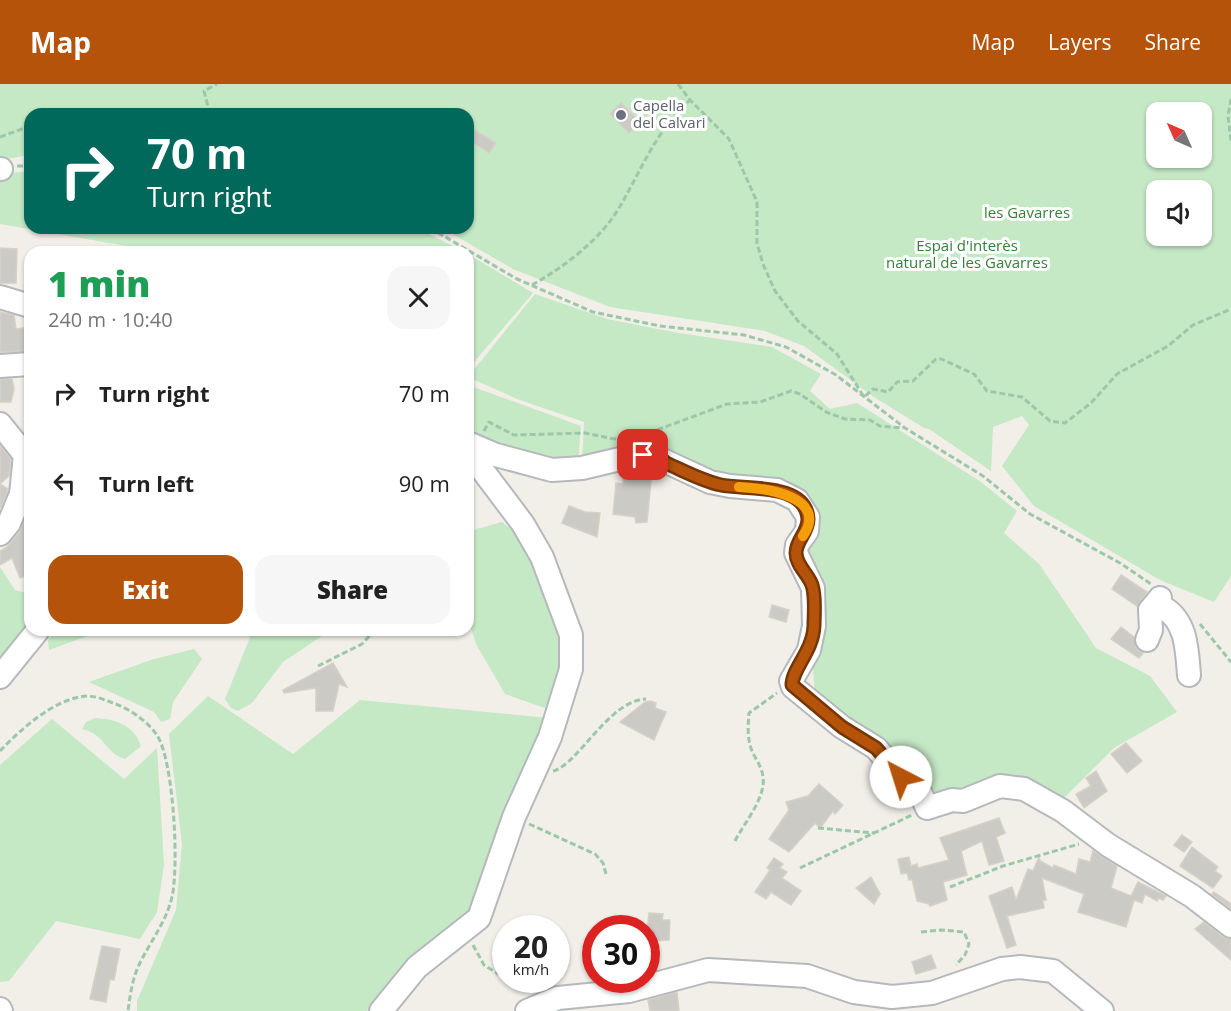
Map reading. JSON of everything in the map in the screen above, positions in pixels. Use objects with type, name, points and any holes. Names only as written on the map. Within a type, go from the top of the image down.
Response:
[{"type":"street","points":[[0,297],[24,304]]},
{"type":"street","points":[[0,366],[24,364]]},
{"type":"street","points":[[0,424],[24,452]]},
{"type":"street","points":[[474,447],[552,470],[582,468],[637,455],[654,456],[710,482],[777,490],[797,500],[808,517],[807,531],[797,545],[796,553],[813,588],[814,626],[809,651],[794,674],[792,685],[842,727],[876,748],[901,777],[920,792],[927,808],[952,800],[963,801],[1000,786],[1024,789],[1053,804],[1108,845],[1192,896],[1231,926]]},
{"type":"street","points":[[381,1011],[417,967],[468,929],[483,910],[514,817],[556,720],[571,669],[570,635],[549,575],[533,539],[474,452]]},
{"type":"street","points":[[0,534],[9,523],[21,494],[24,475]]},
{"type":"street","points":[[1147,640],[1158,602]]},
{"type":"street","points":[[1158,602],[1178,621],[1186,641],[1189,675]]},
{"type":"street","points":[[0,677],[33,636]]},
{"type":"street","points":[[527,1011],[564,996],[630,991],[708,970],[807,976],[854,992],[891,998],[932,993],[1002,969],[1020,967],[1053,971],[1102,1011]]},
{"type":"path","points":[[208,108],[204,91],[217,84]]},
{"type":"path","points":[[677,84],[729,139],[757,202],[757,243],[762,264],[775,291],[798,321],[837,354],[864,397]]},
{"type":"path","points":[[1231,99],[1228,116],[1231,142]]},
{"type":"path","points":[[532,285],[554,273],[601,231],[618,210],[645,158],[674,114],[690,100]]},
{"type":"path","points":[[0,137],[24,128]]},
{"type":"path","points":[[441,234],[464,246]]},
{"type":"path","points":[[474,252],[509,275],[574,305],[619,319],[744,335],[772,341],[836,375],[905,428],[983,476],[1030,514],[1120,563],[1158,602]]},
{"type":"path","points":[[864,397],[873,389],[888,392],[897,382],[913,381],[936,359],[941,359],[974,374],[987,391],[1022,397],[1050,420],[1065,423],[1091,403],[1117,374],[1168,346],[1193,325],[1231,309]]},
{"type":"path","points":[[474,441],[489,422],[514,435],[585,432],[614,439],[629,437],[654,431],[727,404],[760,402],[790,391],[800,394],[826,412],[845,419],[870,420],[880,426],[905,428]]},
{"type":"path","points":[[1196,619],[1231,662]]},
{"type":"path","points":[[318,666],[362,644],[369,636]]},
{"type":"path","points":[[735,841],[760,796],[764,779],[761,766],[751,749],[747,729],[749,713],[765,699],[792,685]]},
{"type":"path","points":[[0,752],[26,727],[55,708],[87,696],[103,699],[136,715],[150,727],[161,743],[169,779],[174,838],[174,884],[164,921],[135,974],[128,1011]]},
{"type":"path","points":[[534,774],[560,769],[589,737],[622,709],[638,700],[646,699]]},
{"type":"path","points":[[800,868],[927,808]]},
{"type":"path","points":[[514,817],[596,855],[603,863],[606,874]]},
{"type":"path","points":[[818,828],[831,827],[849,832],[875,833]]},
{"type":"path","points":[[950,887],[1014,863],[1086,841],[1108,845]]},
{"type":"path","points":[[468,929],[478,957],[492,972]]},
{"type":"path","points":[[921,932],[960,931],[968,936],[969,944],[965,955],[952,968]]},
{"type":"green space","name":"Espai d'interès natural de les Gavarres","points":[[0,84],[1231,84],[1231,576],[1214,602],[1160,580],[1034,506],[1002,466],[1029,425],[1022,416],[993,427],[991,471],[929,429],[874,397],[804,346],[765,331],[610,307],[513,269],[452,234],[474,234],[474,108],[24,108],[24,156],[0,160]]},
{"type":"green space","points":[[24,172],[24,228],[0,224],[0,174]]},
{"type":"green space","points":[[58,234],[429,234],[453,246],[126,246]]},
{"type":"green space","points":[[474,258],[533,293],[474,362]]},
{"type":"green space","points":[[535,294],[607,319],[772,347],[821,374],[810,391],[830,409],[857,403],[981,482],[1017,511],[1004,533],[1039,564],[1096,648],[1150,676],[1177,712],[1114,748],[1060,802],[1046,794],[937,798],[815,694],[804,564],[809,507],[672,463],[582,462],[584,422],[517,399],[474,380],[474,370]]},
{"type":"green space","points":[[474,387],[581,426],[578,464],[560,465],[474,436]]},
{"type":"green space","points":[[502,522],[524,539],[561,632],[563,658],[550,710],[505,694],[476,644],[473,636],[474,530]]},
{"type":"green space","points":[[0,567],[15,590],[24,592],[25,636],[0,668]]},
{"type":"green space","points":[[52,636],[88,636],[49,650],[48,640]]},
{"type":"green space","points":[[251,636],[322,636],[283,662],[252,703],[238,711],[231,708],[225,699]]},
{"type":"green space","points":[[194,649],[202,659],[173,702],[170,719],[161,722],[154,712],[89,682],[151,660]]},
{"type":"green space","points":[[208,696],[293,754],[360,700],[549,718],[472,913],[391,979],[367,1011],[137,1011],[137,1001],[176,910],[182,844],[169,734]]},
{"type":"green space","points":[[95,718],[110,720],[129,728],[141,746],[125,759],[118,756],[96,735],[82,729],[86,722]]},
{"type":"green space","points":[[52,719],[124,779],[157,748],[164,865],[157,912],[140,939],[56,921],[9,981],[0,982],[0,765]]},
{"type":"building","name":"Capella del Calvari","points":[[621,103],[640,122],[629,133],[610,114]]},
{"type":"building","points":[[474,130],[496,143],[489,153],[474,143]]},
{"type":"building","points":[[0,248],[17,249],[16,283],[0,283]]},
{"type":"building","points":[[0,312],[14,315],[16,329],[24,328],[24,351],[0,352]]},
{"type":"building","points":[[0,379],[12,379],[14,389],[11,402],[0,402]]},
{"type":"building","points":[[0,446],[11,459],[9,476],[0,484]]},
{"type":"building","points":[[629,471],[652,471],[647,522],[636,523],[635,517],[613,514],[616,483],[623,484],[623,473],[628,474]]},
{"type":"building","points":[[0,484],[8,489],[1,507],[0,507]]},
{"type":"building","points":[[569,506],[585,512],[600,513],[597,537],[562,523]]},
{"type":"building","points":[[24,521],[24,576],[20,578],[12,558],[0,565],[0,551],[7,547],[19,532]]},
{"type":"building","points":[[1121,575],[1147,592],[1137,606],[1112,589]]},
{"type":"building","points":[[772,605],[789,610],[786,622],[769,617]]},
{"type":"building","points":[[1121,627],[1134,637],[1136,648],[1143,653],[1139,658],[1111,639]]},
{"type":"building","points":[[333,663],[347,687],[339,684],[333,711],[316,711],[316,688],[284,693],[283,690]]},
{"type":"building","points":[[645,702],[656,703],[655,708],[666,712],[654,740],[620,722]]},
{"type":"building","points":[[1126,743],[1142,761],[1127,773],[1111,754]]},
{"type":"building","points":[[1096,771],[1107,791],[1084,808],[1076,794],[1091,786],[1086,778]]},
{"type":"building","points":[[819,784],[843,805],[835,814],[833,811],[820,828],[815,823],[789,852],[769,839],[789,810],[786,802],[808,796]]},
{"type":"building","points":[[999,818],[1005,833],[996,837],[1004,861],[989,865],[982,841],[961,851],[967,875],[943,882],[947,900],[930,906],[917,901],[912,879],[909,880],[907,873],[901,874],[898,859],[909,857],[911,866],[917,864],[918,868],[949,860],[940,838]]},
{"type":"building","points":[[1182,835],[1192,842],[1184,852],[1174,845]]},
{"type":"building","points":[[1192,847],[1218,867],[1215,871],[1222,876],[1213,888],[1180,866]]},
{"type":"building","points":[[1093,851],[1117,866],[1111,888],[1131,896],[1138,882],[1166,896],[1163,900],[1159,898],[1157,901],[1145,894],[1142,903],[1134,900],[1126,927],[1078,912],[1084,894],[1042,878],[1046,900],[1043,900],[1044,908],[1007,916],[1016,945],[1007,948],[989,896],[1012,887],[1016,900],[1028,869],[1033,871],[1039,857],[1040,861],[1053,868],[1054,865],[1076,874],[1079,859],[1090,862]]},
{"type":"building","points":[[774,858],[783,864],[780,868],[787,872],[782,878],[801,891],[791,905],[771,892],[766,899],[755,892],[770,870],[767,868]]},
{"type":"building","points":[[871,877],[880,894],[874,904],[856,888]]},
{"type":"building","points":[[1214,892],[1231,904],[1230,908],[1212,894]]},
{"type":"building","points":[[649,913],[663,914],[662,920],[670,920],[669,940],[660,940],[660,915],[649,915]]},
{"type":"building","points":[[1204,922],[1223,937],[1231,939],[1231,960],[1195,929]]},
{"type":"building","points":[[102,946],[120,949],[114,980],[110,979],[106,1002],[90,999]]},
{"type":"building","points":[[931,955],[936,968],[916,974],[912,962]]},
{"type":"building","points":[[677,992],[679,1011],[650,1011],[648,1000]]},
{"type":"slow traffic","points":[[739,487],[777,490],[797,500],[808,517],[807,531],[803,536]]},
{"type":"place","name":"Capella del Calvari","points":[[621,115]]},
{"type":"route","points":[[643,455],[659,457],[666,463],[720,485],[777,490],[797,500],[804,508],[808,517],[807,531],[797,545],[796,553],[797,561],[813,588],[814,626],[809,651],[794,674],[792,685],[842,727],[876,748],[901,777]]},
{"type":"park label","name":"les Gavarres","points":[[1027,213]]}]
